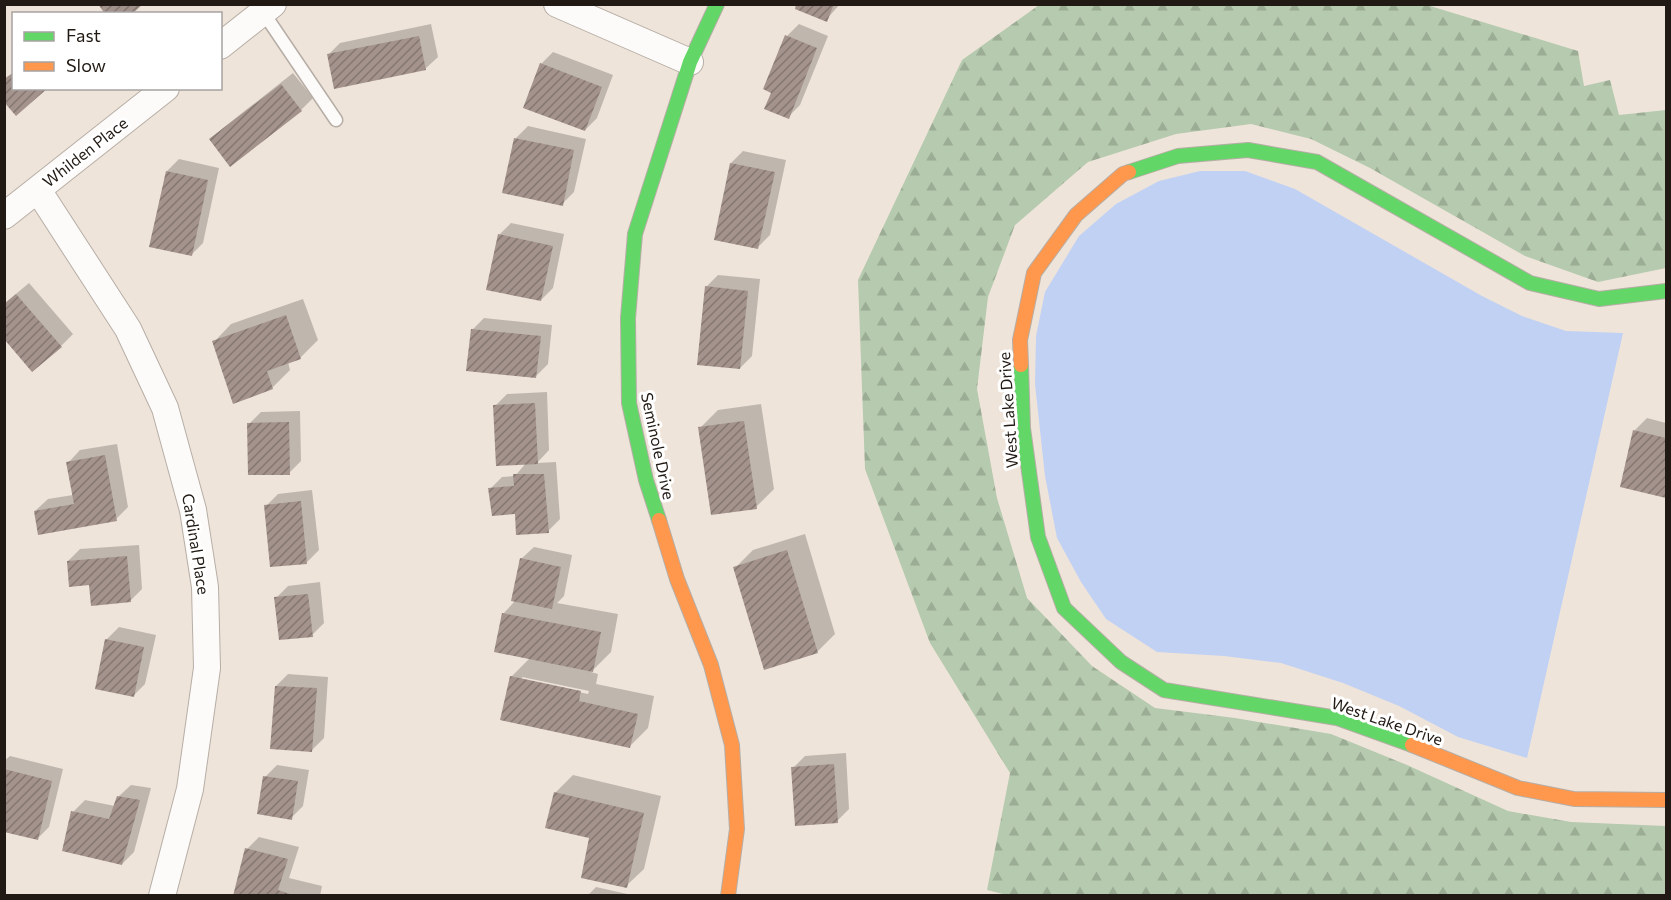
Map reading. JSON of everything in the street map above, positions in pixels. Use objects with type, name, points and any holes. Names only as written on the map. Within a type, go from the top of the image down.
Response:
[{"type":"street","points":[[557,4],[690,62]]},
{"type":"street","name":"Seminole Drive","points":[[717,4],[690,62],[636,234],[628,318],[629,403],[646,480],[677,579],[711,665],[732,746],[737,829],[728,896]]},
{"type":"street","points":[[222,44],[268,8]]},
{"type":"street","name":"Whilden Place","points":[[4,216],[163,90]]},
{"type":"street","name":"West Lake Drive","points":[[1666,291],[1599,299],[1530,283],[1317,162],[1248,150],[1206,153],[1178,156],[1123,174],[1076,215],[1034,273],[1020,340],[1023,428],[1038,537],[1064,608],[1121,662],[1164,690],[1337,718],[1392,737],[1518,788],[1574,799],[1666,800]]},
{"type":"street","name":"Cardinal Place","points":[[38,190],[128,329],[165,408],[193,510],[204,587],[207,668],[190,789],[162,896]]},
{"type":"lane","points":[[268,8],[336,120]]},
{"type":"green space","points":[[1039,5],[1427,5],[1578,51],[1584,86],[1610,80],[1619,115],[1666,110],[1666,268],[1598,282],[1525,256],[1370,168],[1311,139],[1251,124],[1176,134],[1088,162],[1015,225],[988,297],[977,389],[997,498],[1027,598],[1092,666],[1155,708],[1331,734],[1407,765],[1508,811],[1571,822],[1666,826],[1666,895],[1011,896],[987,890],[1010,773],[930,643],[865,469],[858,280],[962,60]]},
{"type":"water","points":[[1200,171],[1245,171],[1295,189],[1482,296],[1522,316],[1566,331],[1623,333],[1527,758],[1458,737],[1399,706],[1343,683],[1281,663],[1224,656],[1157,652],[1106,619],[1081,582],[1057,538],[1045,476],[1035,384],[1036,336],[1045,292],[1079,236],[1116,204],[1159,181]]},
{"type":"building","points":[[98,4],[143,4],[134,12],[104,12]]},
{"type":"building","points":[[796,4],[834,4],[827,22],[795,9]]},
{"type":"building","points":[[785,35],[817,48],[789,119],[764,109],[771,93],[763,89]]},
{"type":"building","points":[[419,36],[426,70],[334,89],[327,54]]},
{"type":"building","points":[[540,63],[602,87],[585,131],[523,108]]},
{"type":"building","points":[[12,73],[12,90],[46,90],[16,116],[4,102],[4,79]]},
{"type":"building","points":[[281,84],[302,111],[230,167],[209,139]]},
{"type":"building","points":[[514,138],[574,150],[563,206],[502,193]]},
{"type":"building","points":[[730,163],[775,172],[758,249],[714,240]]},
{"type":"building","points":[[166,171],[208,180],[192,256],[149,247]]},
{"type":"building","points":[[498,234],[553,246],[541,301],[486,290]]},
{"type":"building","points":[[705,286],[748,291],[740,369],[697,365]]},
{"type":"building","points":[[16,294],[62,347],[32,372],[4,339],[4,304]]},
{"type":"building","points":[[286,315],[301,359],[267,371],[273,389],[233,404],[212,341]]},
{"type":"building","points":[[471,329],[541,336],[536,378],[466,371]]},
{"type":"building","points":[[535,403],[538,464],[496,466],[493,405]]},
{"type":"building","points":[[744,421],[757,509],[711,515],[698,427]]},
{"type":"building","points":[[289,422],[290,475],[248,475],[247,423]]},
{"type":"building","points":[[1633,430],[1666,438],[1666,498],[1620,487]]},
{"type":"building","points":[[105,455],[117,521],[38,535],[34,511],[74,504],[66,462]]},
{"type":"building","points":[[513,474],[544,474],[549,533],[516,535],[515,514],[492,516],[488,488],[514,486]]},
{"type":"building","points":[[301,501],[307,564],[270,567],[264,505]]},
{"type":"building","points":[[787,550],[818,653],[764,670],[733,567]]},
{"type":"building","points":[[127,556],[131,602],[91,606],[89,585],[69,587],[67,561]]},
{"type":"building","points":[[520,558],[561,567],[552,609],[511,601]]},
{"type":"building","points":[[308,594],[313,637],[279,640],[274,597]]},
{"type":"building","points":[[502,613],[601,632],[593,672],[494,652]]},
{"type":"building","points":[[105,639],[144,647],[134,697],[95,689]]},
{"type":"building","points":[[510,676],[581,691],[579,701],[638,714],[630,748],[500,720]]},
{"type":"building","points":[[275,686],[317,688],[312,752],[270,749]]},
{"type":"building","points":[[834,764],[838,823],[795,826],[791,767]]},
{"type":"building","points":[[4,769],[52,781],[38,840],[4,832]]},
{"type":"building","points":[[263,776],[298,781],[292,820],[257,814]]},
{"type":"building","points":[[554,792],[644,813],[627,888],[581,878],[589,838],[545,828]]},
{"type":"building","points":[[117,796],[140,800],[122,865],[62,851],[71,811],[109,819]]},
{"type":"building","points":[[245,848],[288,859],[278,890],[296,896],[233,896]]},
{"type":"traffic: fast","points":[[659,520],[646,480],[629,403],[628,318],[635,234],[690,62],[717,4]]},
{"type":"traffic: fast","points":[[1129,172],[1178,156],[1248,150],[1317,162],[1530,283],[1599,299],[1666,291]]},
{"type":"traffic: fast","points":[[1021,365],[1023,428],[1038,537],[1064,608],[1121,662],[1164,690],[1337,718],[1412,745]]},
{"type":"traffic: slow","points":[[1021,365],[1020,340],[1034,273],[1076,215],[1123,174],[1129,172]]},
{"type":"traffic: slow","points":[[659,520],[677,579],[711,665],[732,745],[737,829],[728,896]]},
{"type":"traffic: slow","points":[[1412,745],[1518,788],[1574,799],[1666,800]]}]
